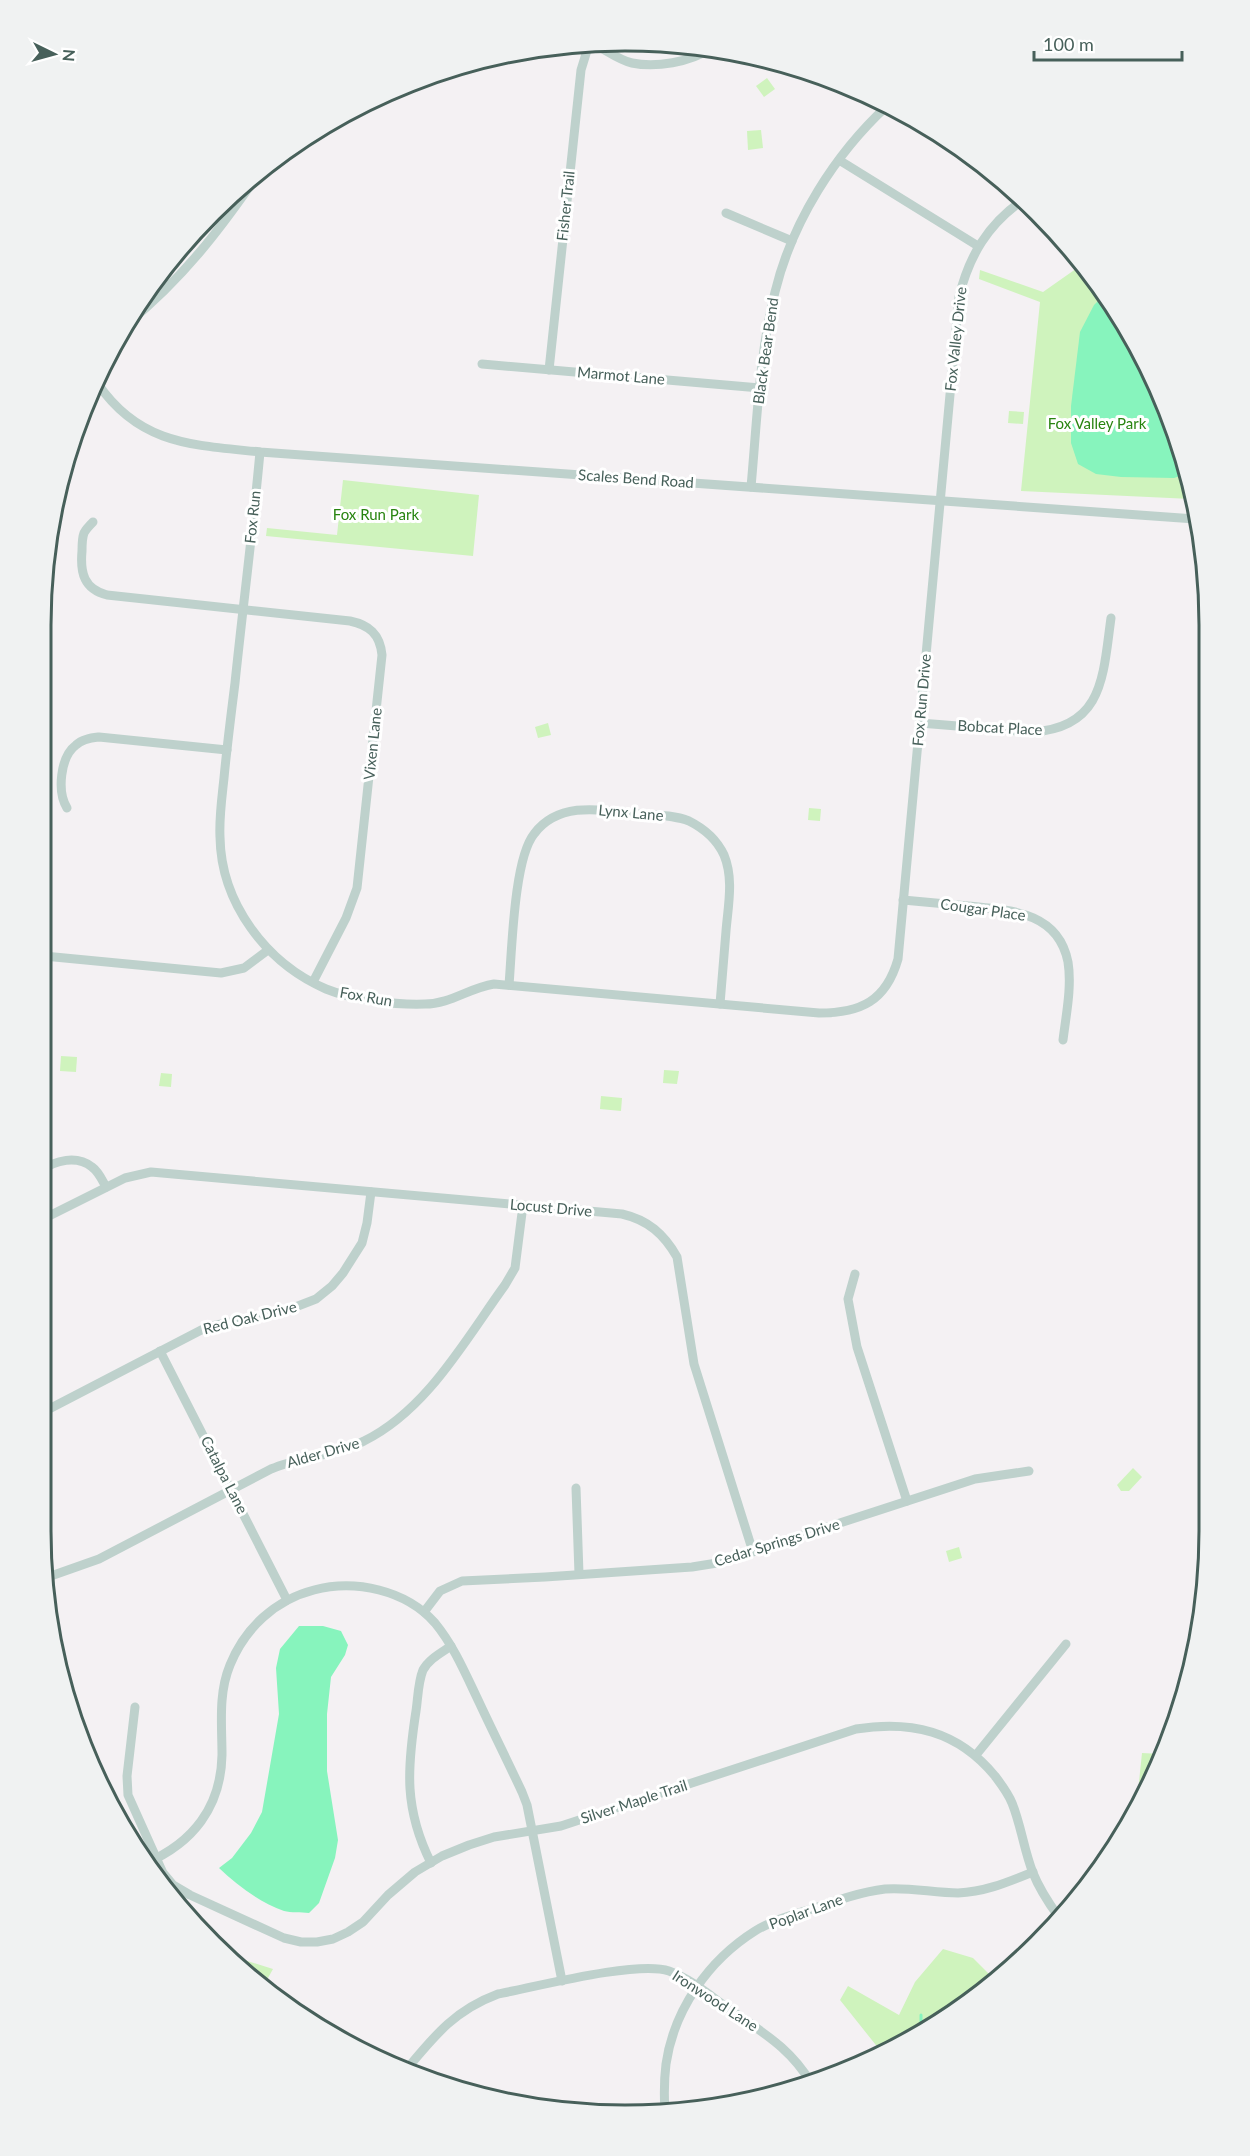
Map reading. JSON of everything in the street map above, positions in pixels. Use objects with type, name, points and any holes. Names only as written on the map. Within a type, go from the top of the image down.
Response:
[{"type":"street","points":[[608,51],[631,63],[646,64],[697,56]]},
{"type":"street","name":"Fisher Trail","points":[[549,370],[581,70],[587,52]]},
{"type":"street","name":"Black Bear Bend","points":[[751,487],[760,388],[769,316],[775,289],[792,241],[812,202],[855,139],[882,111]]},
{"type":"street","points":[[839,160],[978,246]]},
{"type":"street","points":[[147,308],[189,267],[241,198]]},
{"type":"street","name":"Fox Valley Drive","points":[[940,500],[959,297],[969,263],[978,246],[1004,214],[1016,205]]},
{"type":"street","points":[[726,213],[792,241]]},
{"type":"street","name":"Marmot Lane","points":[[482,364],[760,388]]},
{"type":"street","name":"Scales Bend Road","points":[[102,389],[115,406],[131,420],[166,438],[199,446],[1189,519]]},
{"type":"street","name":"Fox Run","points":[[260,452],[220,819],[222,859],[232,896],[240,912],[268,950],[290,968],[326,989],[354,997],[420,1004],[447,1001],[480,986],[509,985],[840,1013],[866,1005],[887,985],[894,973],[898,959],[903,900]]},
{"type":"street","name":"Fox Run Drive","points":[[903,900],[940,500]]},
{"type":"street","name":"Vixen Lane","points":[[93,522],[83,534],[81,567],[83,578],[97,592],[363,624],[370,628],[381,645],[382,655],[357,888],[346,918],[313,982]]},
{"type":"street","name":"Bobcat Place","points":[[920,723],[1032,732],[1047,731],[1067,725],[1087,710],[1100,688],[1111,618]]},
{"type":"street","points":[[67,808],[62,798],[65,760],[71,749],[81,741],[99,737],[227,750]]},
{"type":"street","name":"Lynx Lane","points":[[509,985],[520,869],[526,847],[534,834],[550,819],[576,810],[592,809],[686,820],[702,829],[716,842],[723,853],[730,877],[720,1004]]},
{"type":"street","name":"Cougar Place","points":[[903,900],[1010,910],[1033,917],[1042,923],[1058,939],[1067,960],[1068,991],[1063,1041]]},
{"type":"street","points":[[51,957],[221,973],[244,968],[268,950]]},
{"type":"street","points":[[51,1165],[56,1162],[78,1161],[91,1165],[106,1187]]},
{"type":"street","name":"Locust Drive","points":[[51,1215],[125,1178],[151,1173],[636,1217],[649,1224],[669,1243],[677,1257],[694,1364],[753,1552]]},
{"type":"street","name":"Red Oak Drive","points":[[51,1408],[207,1327],[285,1311],[316,1299],[338,1280],[358,1251],[367,1223],[371,1192]]},
{"type":"street","name":"Alder Drive","points":[[53,1575],[99,1559],[232,1489],[291,1461],[336,1451],[363,1442],[408,1412],[427,1393],[515,1268],[523,1205]]},
{"type":"street","points":[[855,1274],[848,1299],[857,1347],[907,1501]]},
{"type":"street","name":"Catalpa Lane","points":[[159,1351],[232,1489],[287,1600]]},
{"type":"street","name":"Cedar Springs Drive","points":[[424,1611],[440,1591],[462,1581],[692,1567],[717,1563],[975,1479],[1029,1471]]},
{"type":"street","points":[[576,1488],[579,1574]]},
{"type":"street","points":[[154,1859],[169,1852],[185,1840],[208,1811],[220,1775],[221,1705],[229,1666],[238,1648],[259,1620],[287,1600],[304,1592],[324,1587],[343,1585],[380,1590],[424,1611],[435,1623],[450,1646],[522,1792],[562,1981]]},
{"type":"street","points":[[976,1755],[1066,1644]]},
{"type":"street","points":[[430,1863],[411,1811],[408,1790],[410,1745],[424,1670],[431,1660],[450,1646]]},
{"type":"street","name":"Silver Maple Trail","points":[[135,1707],[127,1776],[128,1795],[147,1848]]},
{"type":"street","name":"Silver Maple Trail","points":[[175,1886],[284,1938],[301,1942],[333,1939],[363,1922],[388,1895],[415,1872],[468,1845],[494,1837],[570,1823],[844,1733],[867,1727],[900,1725],[923,1729],[946,1737],[976,1755],[1002,1785],[1011,1800],[1033,1872],[1046,1900],[1055,1912]]},
{"type":"street","name":"Poplar Lane","points":[[665,2104],[666,2064],[672,2035],[682,2011],[712,1967],[734,1946],[756,1930],[857,1893],[908,1888],[956,1893],[980,1891],[1033,1872]]},
{"type":"street","name":"Ironwood Lane","points":[[411,2064],[436,2033],[464,2010],[498,1994],[639,1968],[654,1968],[668,1971],[697,1987],[775,2040],[791,2054],[806,2076]]},
{"type":"green space","points":[[767,78],[775,89],[764,97],[756,86]]},
{"type":"green space","points":[[761,130],[763,148],[748,150],[747,131]]},
{"type":"green space","name":"Fox Valley Park","points":[[980,270],[1043,292],[1075,270],[1102,306],[1140,371],[1155,405],[1169,440],[1185,499],[1021,491],[1040,302],[979,279]]},
{"type":"green space","points":[[1009,411],[1024,412],[1023,424],[1008,423]]},
{"type":"green space","name":"Fox Run Park","points":[[343,480],[479,495],[473,556],[266,536],[267,528],[337,535]]},
{"type":"green space","points":[[548,723],[551,735],[538,738],[535,727]]},
{"type":"green space","points":[[809,808],[821,809],[820,821],[808,820]]},
{"type":"green space","points":[[61,1056],[77,1057],[76,1072],[60,1071]]},
{"type":"green space","points":[[664,1070],[679,1071],[677,1084],[663,1083]]},
{"type":"green space","points":[[161,1073],[172,1074],[171,1087],[159,1086]]},
{"type":"green space","points":[[601,1096],[622,1098],[621,1111],[600,1109]]},
{"type":"green space","points":[[1133,1468],[1142,1477],[1129,1491],[1121,1491],[1117,1485]]},
{"type":"green space","points":[[959,1547],[962,1558],[949,1562],[946,1551]]},
{"type":"green space","points":[[1142,1753],[1154,1754],[1140,1785],[1138,1788]]},
{"type":"green space","points":[[943,1949],[973,1958],[989,1974],[944,2008],[877,2047],[840,2000],[848,1986],[899,2015],[915,1982]]},
{"type":"green space","points":[[243,1960],[273,1969],[267,1979]]},
{"type":"shaded area","points":[[1098,301],[1102,306],[1140,371],[1169,440],[1179,476],[1121,477],[1096,474],[1078,464],[1071,443],[1071,406],[1080,332]]},
{"type":"shaded area","points":[[299,1626],[323,1626],[341,1631],[348,1645],[345,1655],[331,1677],[327,1714],[327,1771],[338,1840],[335,1858],[319,1903],[309,1913],[284,1911],[266,1903],[241,1887],[219,1868],[232,1858],[251,1833],[262,1812],[279,1714],[276,1668],[280,1649]]},
{"type":"waterway","points":[[921,2015],[921,2022]]}]
